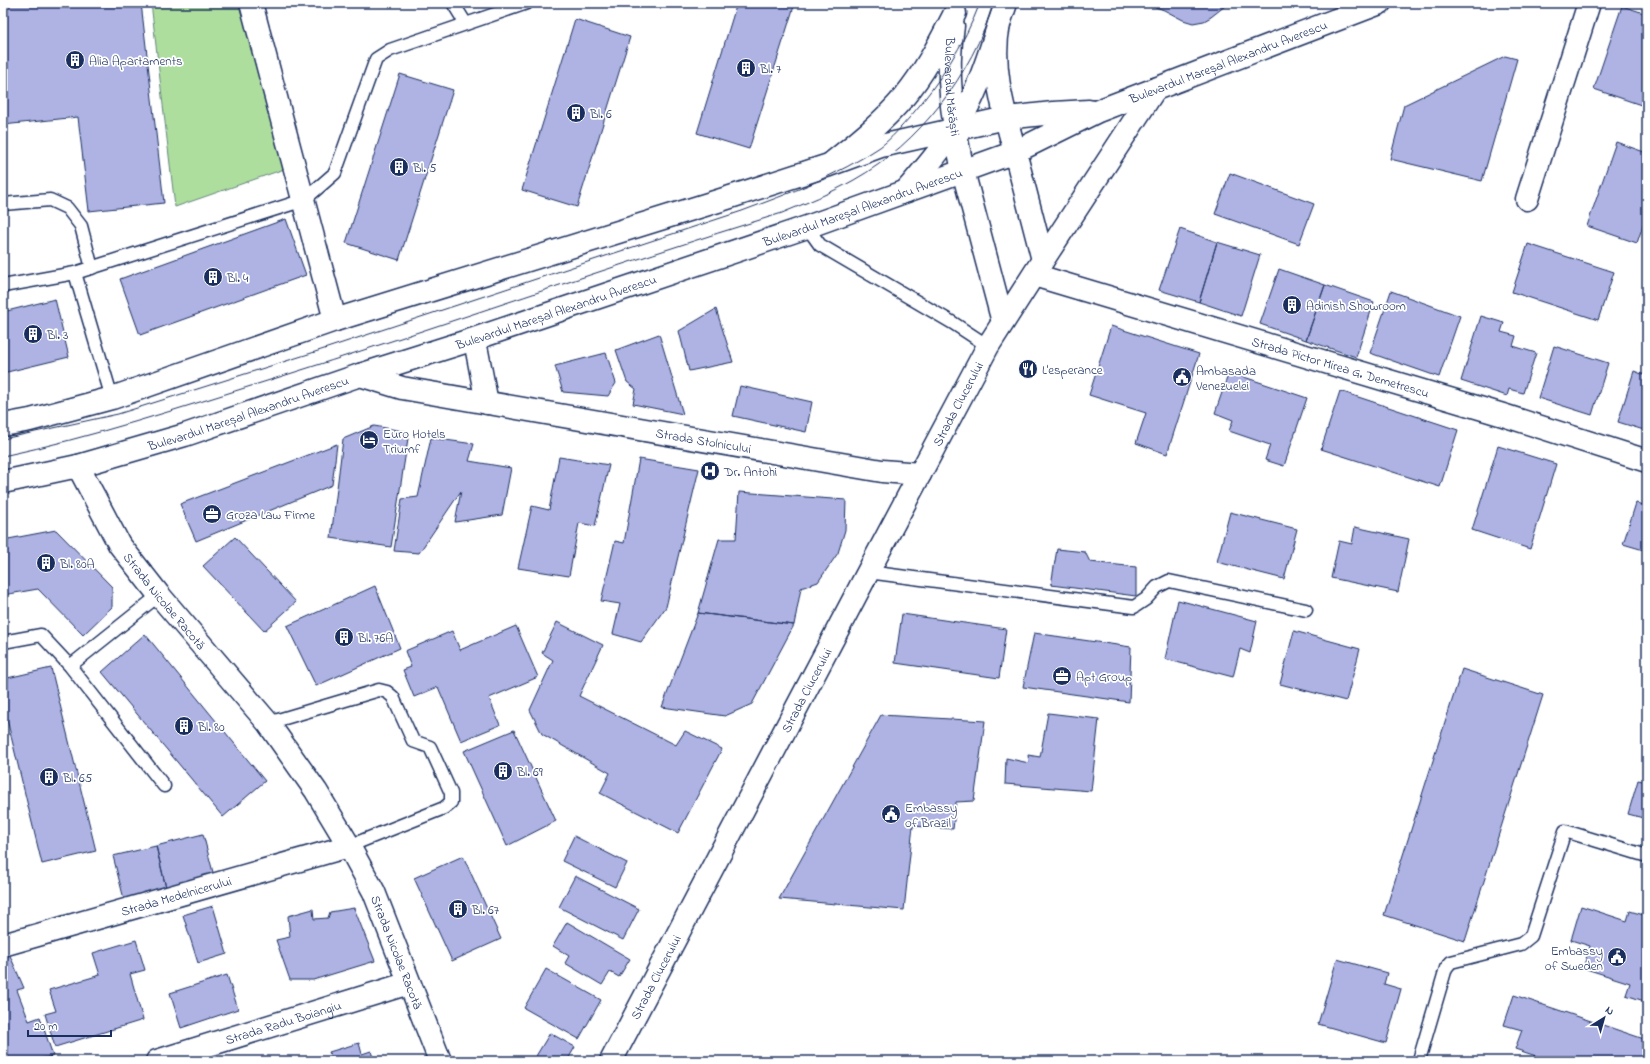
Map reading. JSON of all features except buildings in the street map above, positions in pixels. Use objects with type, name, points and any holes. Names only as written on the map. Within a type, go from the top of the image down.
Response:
[{"type":"street","points":[[251,3],[335,320]]},
{"type":"street","points":[[906,191],[939,151],[955,128],[968,105],[980,81],[1006,3]]},
{"type":"street","name":"Bulevardul Mareșal Alexandru Averescu","points":[[3,482],[78,466],[185,435],[360,375],[474,339],[807,227],[1015,152],[1098,111],[1380,3]]},
{"type":"street","points":[[1527,199],[1589,3]]},
{"type":"street","points":[[829,165],[867,135],[904,98],[934,54],[957,8]]},
{"type":"street","name":"Bulevardul Mărăști","points":[[957,8],[951,39],[950,92],[963,171]]},
{"type":"street","points":[[999,24],[997,67],[1000,90],[1015,152],[1038,268]]},
{"type":"street","name":"Strada Clucerului","points":[[611,1061],[988,346],[1155,89]]},
{"type":"street","name":"Bulevardul Mareșal Alexandru Averescu","points":[[3,425],[30,420],[112,398],[335,320],[829,165],[881,146],[955,128],[1006,118],[1053,113],[1098,111]]},
{"type":"street","points":[[963,171],[1003,322]]},
{"type":"street","name":"Strada Pictor Mirea G. Demetrescu","points":[[1038,268],[1647,461]]},
{"type":"street","points":[[477,351],[487,403]]},
{"type":"street","name":"Strada Stolnicului","points":[[360,375],[402,388],[882,470],[920,474]]},
{"type":"street","name":"Strada Nicolae Racotă","points":[[78,466],[119,544],[159,595],[268,723],[316,790],[350,846],[374,892],[440,1061]]},
{"type":"street","name":"Strada Medelnicerului","points":[[3,945],[350,846]]},
{"type":"street","name":"Strada Radu Boiangiu","points":[[157,1061],[409,983]]},
{"type":"lane","points":[[453,3],[466,24]]},
{"type":"lane","points":[[3,286],[75,273],[304,200],[335,173],[376,59],[390,50],[527,3]]},
{"type":"lane","points":[[3,204],[50,200],[67,208],[81,226],[92,268]]},
{"type":"lane","points":[[807,227],[820,245],[953,323],[988,346]]},
{"type":"lane","points":[[75,273],[112,398]]},
{"type":"lane","points":[[868,572],[1134,607],[1146,599],[1157,587],[1169,581],[1306,610]]},
{"type":"lane","points":[[70,666],[159,595]]},
{"type":"lane","points":[[3,642],[41,635],[70,666],[164,786]]},
{"type":"lane","points":[[268,723],[379,690],[387,692],[393,697],[413,741],[430,747],[451,793],[450,802],[444,808],[350,846]]},
{"type":"lane","points":[[1419,1060],[1446,968],[1451,962],[1521,944],[1531,936],[1565,830],[1647,856]]},
{"type":"green space","points":[[151,3],[245,3],[290,167],[175,207]]},
{"type":"tram line","points":[[3,439],[118,414],[318,351],[742,211],[813,183],[847,167],[880,147],[892,137],[910,117],[941,77],[974,19],[980,3]]},
{"type":"tram line","points":[[3,456],[136,422],[332,360],[782,213],[827,194],[878,165],[921,127],[940,105],[972,56],[994,3]]},
{"type":"place","name":"Alia Apartaments","points":[[75,60]]},
{"type":"place","name":"Bl. 7","points":[[746,68]]},
{"type":"place","name":"Bl. 6","points":[[576,113]]},
{"type":"place","name":"Bl. 5","points":[[399,167]]},
{"type":"place","name":"Bl. 4","points":[[213,277]]},
{"type":"place","name":"Adinish Showroom","points":[[1292,305]]},
{"type":"place","name":"Bl. 3","points":[[33,334]]},
{"type":"place","name":"L'esperance","points":[[1028,369]]},
{"type":"place","name":"Ambasada Venezuelei","points":[[1182,377]]},
{"type":"place","name":"Euro Hotels Triumf","points":[[369,440]]},
{"type":"place","name":"Dr. Antohi","points":[[710,471]]},
{"type":"place","name":"Groza Law Firme","points":[[212,514]]},
{"type":"place","name":"Bl. 80A","points":[[46,563]]},
{"type":"place","name":"Bl. 76A","points":[[344,637]]},
{"type":"place","name":"Apt Group","points":[[1062,676]]},
{"type":"place","name":"Bl. 80","points":[[184,726]]},
{"type":"place","name":"Bl. 69","points":[[503,771]]},
{"type":"place","name":"Bl. 65","points":[[49,777]]},
{"type":"place","name":"Embassy of Brazil","points":[[891,814]]},
{"type":"place","name":"Bl. 67","points":[[458,909]]},
{"type":"place","name":"Embassy of Sweden","points":[[1617,957]]}]
